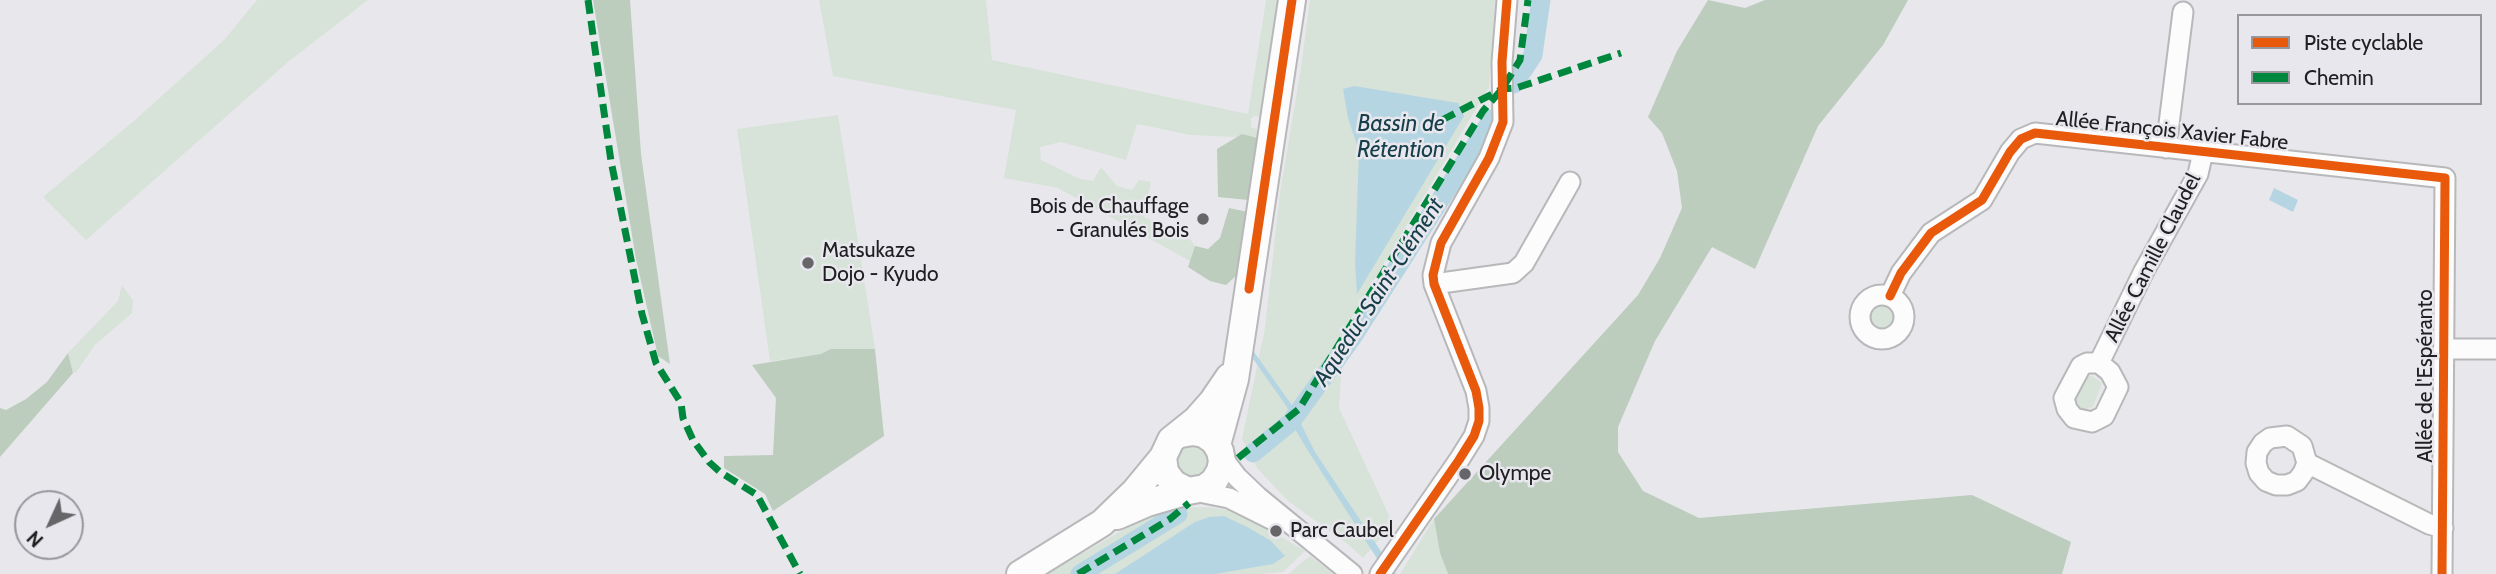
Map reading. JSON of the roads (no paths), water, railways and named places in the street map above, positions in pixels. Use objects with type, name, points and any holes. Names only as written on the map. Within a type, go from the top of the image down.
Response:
[{"type":"street","points":[[1020,574],[1102,523],[1147,503],[1205,488],[1214,481],[1220,471],[1219,451],[1232,396],[1292,0]]},
{"type":"street","points":[[1385,568],[1464,452],[1479,421],[1476,391],[1434,284],[1433,275],[1441,243],[1489,158],[1503,122],[1502,62],[1507,0]]},
{"type":"street","points":[[2166,148],[2183,12]]},
{"type":"street","name":"Allée François Xavier Fabre","points":[[1890,296],[1901,273],[1931,233],[1982,200],[2010,152],[2021,139],[2035,133],[2445,178]]},
{"type":"street","name":"Allée Camille Claudel","points":[[2099,363],[2144,271],[2198,174],[2203,152]]},
{"type":"street","name":"Allée de l'Espéranto","points":[[2442,574],[2445,178]]},
{"type":"street","points":[[1434,284],[1513,273],[1524,263],[1570,182]]},
{"type":"street","points":[[2443,349],[2496,349]]},
{"type":"street","points":[[1102,523],[1135,491],[1163,457],[1168,445],[1212,402],[1237,364]]},
{"type":"street","points":[[1181,434],[1204,434],[1234,473],[1258,497],[1352,574]]},
{"type":"street","points":[[1163,457],[1164,469],[1170,481],[1178,487],[1229,498],[1317,544]]},
{"type":"street","points":[[2307,463],[2429,524],[2443,528]]},
{"type":"water","name":"Bassin de Rétention","points":[[1354,86],[1458,103],[1464,116],[1357,294],[1355,263],[1359,151],[1348,118],[1343,89]]},
{"type":"water","points":[[2274,188],[2298,200],[2293,212],[2269,200]]},
{"type":"water","points":[[1252,349],[1291,404],[1315,452],[1396,574],[1388,574],[1376,557],[1305,446],[1291,422],[1287,407],[1251,356]]},
{"type":"water","points":[[1224,516],[1271,541],[1285,556],[1273,564],[1215,574],[1115,574],[1195,522]]},
{"type":"waterway","name":"Aqueduc Saint-Clément","points":[[1514,84],[1533,55],[1541,0]]},
{"type":"waterway","name":"Aqueduc Saint-Clément","points":[[1253,453],[1291,422],[1352,338],[1492,119]]},
{"type":"waterway","name":"Aqueduc Saint-Clément","points":[[1080,574],[1178,514]]},
{"type":"place","name":"Bois de Chauffage - Granulés Bois","points":[[1203,219]]},
{"type":"place","name":"Matsukaze Dojo - Kyudo","points":[[808,263]]},
{"type":"place","name":"Olympe","points":[[1465,474]]},
{"type":"place","name":"Parc Caubel","points":[[1276,531]]}]
